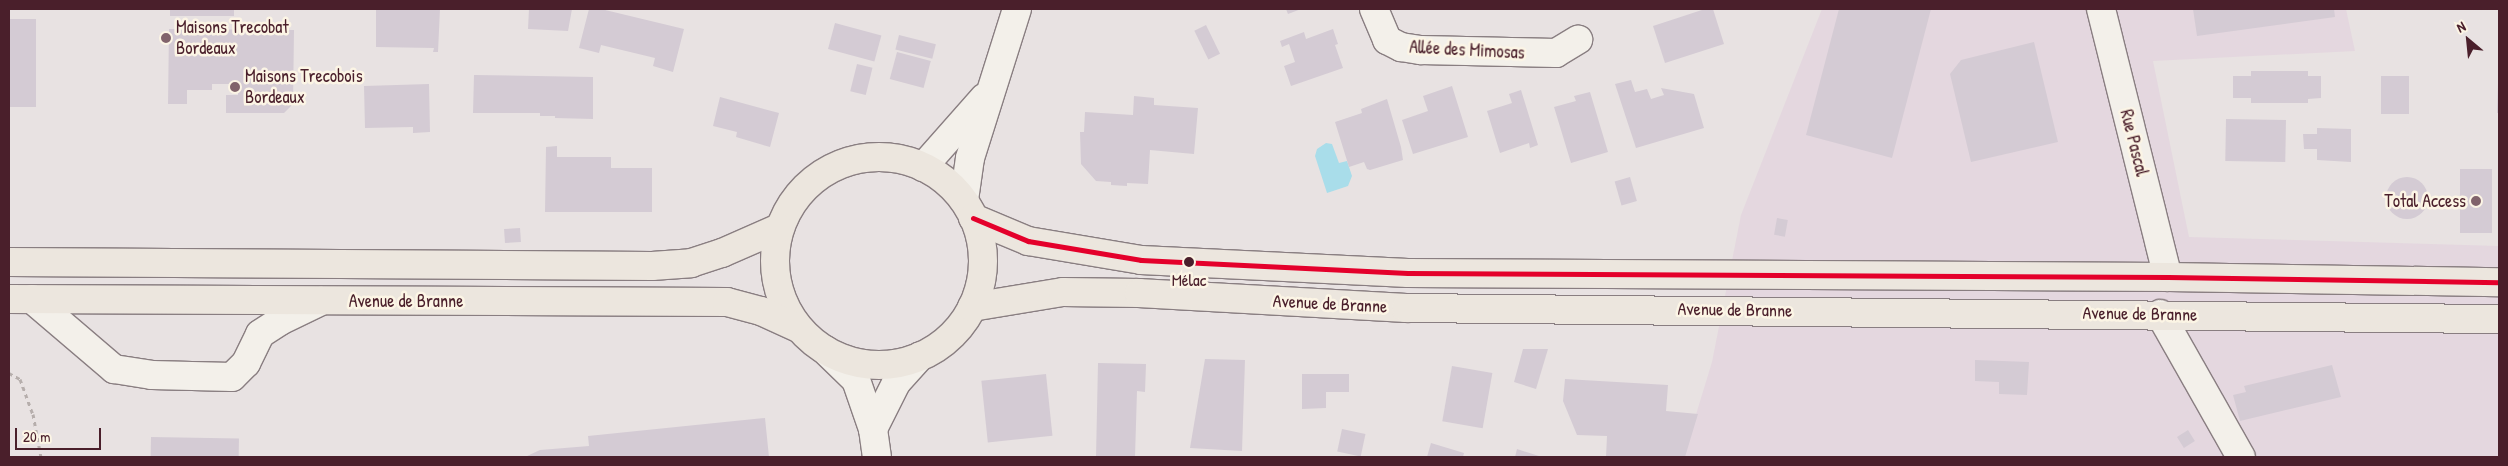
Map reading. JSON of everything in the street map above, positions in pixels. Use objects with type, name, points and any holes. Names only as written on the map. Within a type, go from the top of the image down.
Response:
[{"type":"main road","points":[[890,157],[924,167],[946,181],[969,209],[982,247],[981,278],[972,307],[959,327],[941,344],[920,356],[888,365],[855,362],[824,350],[798,328],[780,297],[774,263],[779,228],[796,197],[822,173],[854,159],[890,157]]},
{"type":"main road","name":"Avenue de Branne","points":[[969,209],[1028,241],[1141,260],[1408,272],[2168,277],[2499,282]]},
{"type":"main road","name":"Avenue de Branne","points":[[9,262],[652,266],[690,263],[722,253],[779,228]]},
{"type":"main road","name":"Avenue de Branne","points":[[972,307],[1063,292],[1140,293],[1406,308],[2160,314],[2499,319]]},
{"type":"main road","name":"Avenue de Branne","points":[[21,299],[726,302],[762,311],[798,328]]},
{"type":"street","points":[[969,209],[970,158],[1017,9]]},
{"type":"street","name":"Allée des Mimosas","points":[[1374,9],[1387,40],[1401,47],[1421,50],[1556,54],[1578,40]]},
{"type":"street","name":"Rue Pascal","points":[[2101,9],[2168,277]]},
{"type":"street","points":[[924,167],[990,91]]},
{"type":"street","points":[[21,299],[114,369],[152,375],[232,377],[246,363],[260,334],[280,321],[321,301]]},
{"type":"street","points":[[2160,314],[2241,457]]},
{"type":"street","points":[[824,350],[856,380],[874,429],[877,457]]},
{"type":"street","points":[[874,429],[896,383],[920,356]]},
{"type":"path","points":[[9,373],[20,378],[33,414],[41,457]]},
{"type":"shaded area","points":[[1822,9],[2346,9],[2355,51],[2153,61],[2189,237],[2499,246],[2499,457],[1683,457],[1712,362],[1741,215]]},
{"type":"water","points":[[1326,143],[1332,144],[1339,163],[1347,161],[1352,176],[1348,186],[1327,193],[1315,156],[1317,149]]},
{"type":"building","points":[[170,9],[234,9],[234,16],[170,16]]},
{"type":"building","points":[[376,9],[440,9],[438,52],[433,52],[434,48],[376,47]]},
{"type":"building","points":[[529,9],[572,9],[568,31],[528,29]]},
{"type":"building","points":[[589,9],[601,9],[684,29],[673,72],[653,66],[655,58],[601,45],[599,53],[579,48]]},
{"type":"building","points":[[1286,9],[1301,9],[1288,14]]},
{"type":"building","points":[[1705,9],[1713,9],[1724,44],[1665,63],[1653,26]]},
{"type":"building","points":[[1839,9],[1931,9],[1892,158],[1806,135]]},
{"type":"building","points":[[2193,9],[2334,9],[2335,17],[2197,36]]},
{"type":"building","points":[[9,19],[36,19],[36,107],[9,107]]},
{"type":"building","points":[[835,23],[881,35],[874,62],[828,49]]},
{"type":"building","points":[[1206,25],[1220,54],[1208,59],[1194,31]]},
{"type":"building","points":[[169,29],[294,30],[293,104],[284,113],[226,113],[226,95],[238,95],[238,84],[212,84],[212,90],[187,90],[187,104],[168,104]]},
{"type":"building","points":[[1333,29],[1338,44],[1335,45],[1343,68],[1291,86],[1284,66],[1295,62],[1289,44],[1282,47],[1280,41],[1304,32],[1306,39]]},
{"type":"building","points":[[899,35],[936,44],[932,59],[895,50]]},
{"type":"building","points":[[2034,42],[2058,142],[1971,162],[1950,74],[1961,60]]},
{"type":"building","points":[[897,52],[931,61],[924,88],[890,79]]},
{"type":"building","points":[[857,64],[873,68],[866,95],[850,91]]},
{"type":"building","points":[[2251,71],[2308,71],[2308,76],[2321,76],[2321,98],[2308,99],[2308,103],[2251,103],[2251,98],[2233,98],[2233,76],[2251,76]]},
{"type":"building","points":[[474,75],[593,77],[593,119],[555,118],[555,116],[540,116],[540,113],[473,113]]},
{"type":"building","points":[[2381,76],[2409,76],[2409,114],[2381,114]]},
{"type":"building","points":[[1631,80],[1635,92],[1647,89],[1651,99],[1664,95],[1661,88],[1694,94],[1704,128],[1636,148],[1615,84]]},
{"type":"building","points":[[429,84],[430,132],[413,133],[413,127],[365,128],[364,86]]},
{"type":"building","points":[[2498,84],[2499,113],[2497,113]]},
{"type":"building","points":[[1452,86],[1468,137],[1413,154],[1402,120],[1428,111],[1423,96]]},
{"type":"building","points":[[1521,90],[1538,145],[1530,148],[1529,143],[1500,153],[1487,111],[1512,103],[1509,94]]},
{"type":"building","points":[[1590,92],[1608,152],[1571,163],[1554,107],[1576,101],[1574,96]]},
{"type":"building","points":[[1134,96],[1154,98],[1154,105],[1198,108],[1194,154],[1150,150],[1148,184],[1127,183],[1127,186],[1111,185],[1111,182],[1096,181],[1081,164],[1080,132],[1084,132],[1085,112],[1133,115]]},
{"type":"building","points":[[720,97],[779,113],[770,147],[736,137],[737,132],[713,126]]},
{"type":"building","points":[[1387,99],[1403,160],[1370,170],[1367,169],[1364,162],[1349,167],[1335,122],[1362,113],[1361,109]]},
{"type":"building","points":[[2226,119],[2286,120],[2285,162],[2225,161]]},
{"type":"building","points":[[2317,128],[2351,129],[2351,162],[2317,160],[2317,149],[2304,149],[2303,134],[2317,134]]},
{"type":"building","points":[[557,146],[557,157],[611,157],[611,168],[652,168],[652,212],[545,212],[546,147]]},
{"type":"building","name":"Total Access","points":[[2460,169],[2492,169],[2492,233],[2460,233]]},
{"type":"building","points":[[1630,177],[1637,201],[1622,205],[1615,181]]},
{"type":"building","points":[[2411,177],[2419,180],[2425,186],[2428,198],[2425,210],[2419,216],[2403,219],[2395,216],[2389,210],[2386,194],[2389,186],[2395,180]]},
{"type":"building","points":[[1777,218],[1788,220],[1785,237],[1774,235]]},
{"type":"building","points":[[520,228],[521,242],[505,243],[504,229]]},
{"type":"building","points":[[1523,349],[1548,349],[1536,389],[1514,382]]},
{"type":"building","points":[[1205,359],[1245,360],[1242,451],[1190,448]]},
{"type":"building","points":[[1975,360],[2029,362],[2027,395],[1999,394],[1999,382],[1975,381]]},
{"type":"building","points":[[1098,363],[1146,364],[1145,392],[1137,391],[1135,457],[1096,457]]},
{"type":"building","points":[[2332,365],[2341,397],[2240,421],[2233,395],[2246,392],[2244,386]]},
{"type":"building","points":[[1452,366],[1492,373],[1483,428],[1442,421]]},
{"type":"building","points":[[1046,374],[1052,436],[988,442],[981,381]]},
{"type":"building","points":[[1302,374],[1349,374],[1349,392],[1326,392],[1326,408],[1302,409]]},
{"type":"building","points":[[1565,379],[1668,385],[1666,411],[1698,414],[1685,457],[1606,457],[1607,436],[1577,435],[1563,401]]},
{"type":"building","points":[[765,418],[769,457],[525,457],[540,450],[589,446],[588,436]]},
{"type":"building","points":[[1342,429],[1365,434],[1361,456],[1337,451]]},
{"type":"building","points":[[2188,430],[2195,441],[2184,448],[2177,437]]},
{"type":"building","points":[[151,437],[239,439],[239,457],[151,457]]},
{"type":"building","points":[[1431,443],[1464,453],[1463,457],[1427,457]]},
{"type":"building","points":[[1517,449],[1542,457],[1515,457]]},
{"type":"transit line","points":[[973,218],[1028,241],[1141,260],[1408,273],[2168,277],[2499,282]]},
{"type":"place","name":"Maisons Trecobat Bordeaux","points":[[166,38]]},
{"type":"place","name":"Maisons Trecobois Bordeaux","points":[[235,87]]},
{"type":"place","name":"Total Access","points":[[2476,201]]},
{"type":"place","name":"Mélac","points":[[1189,262]]}]
